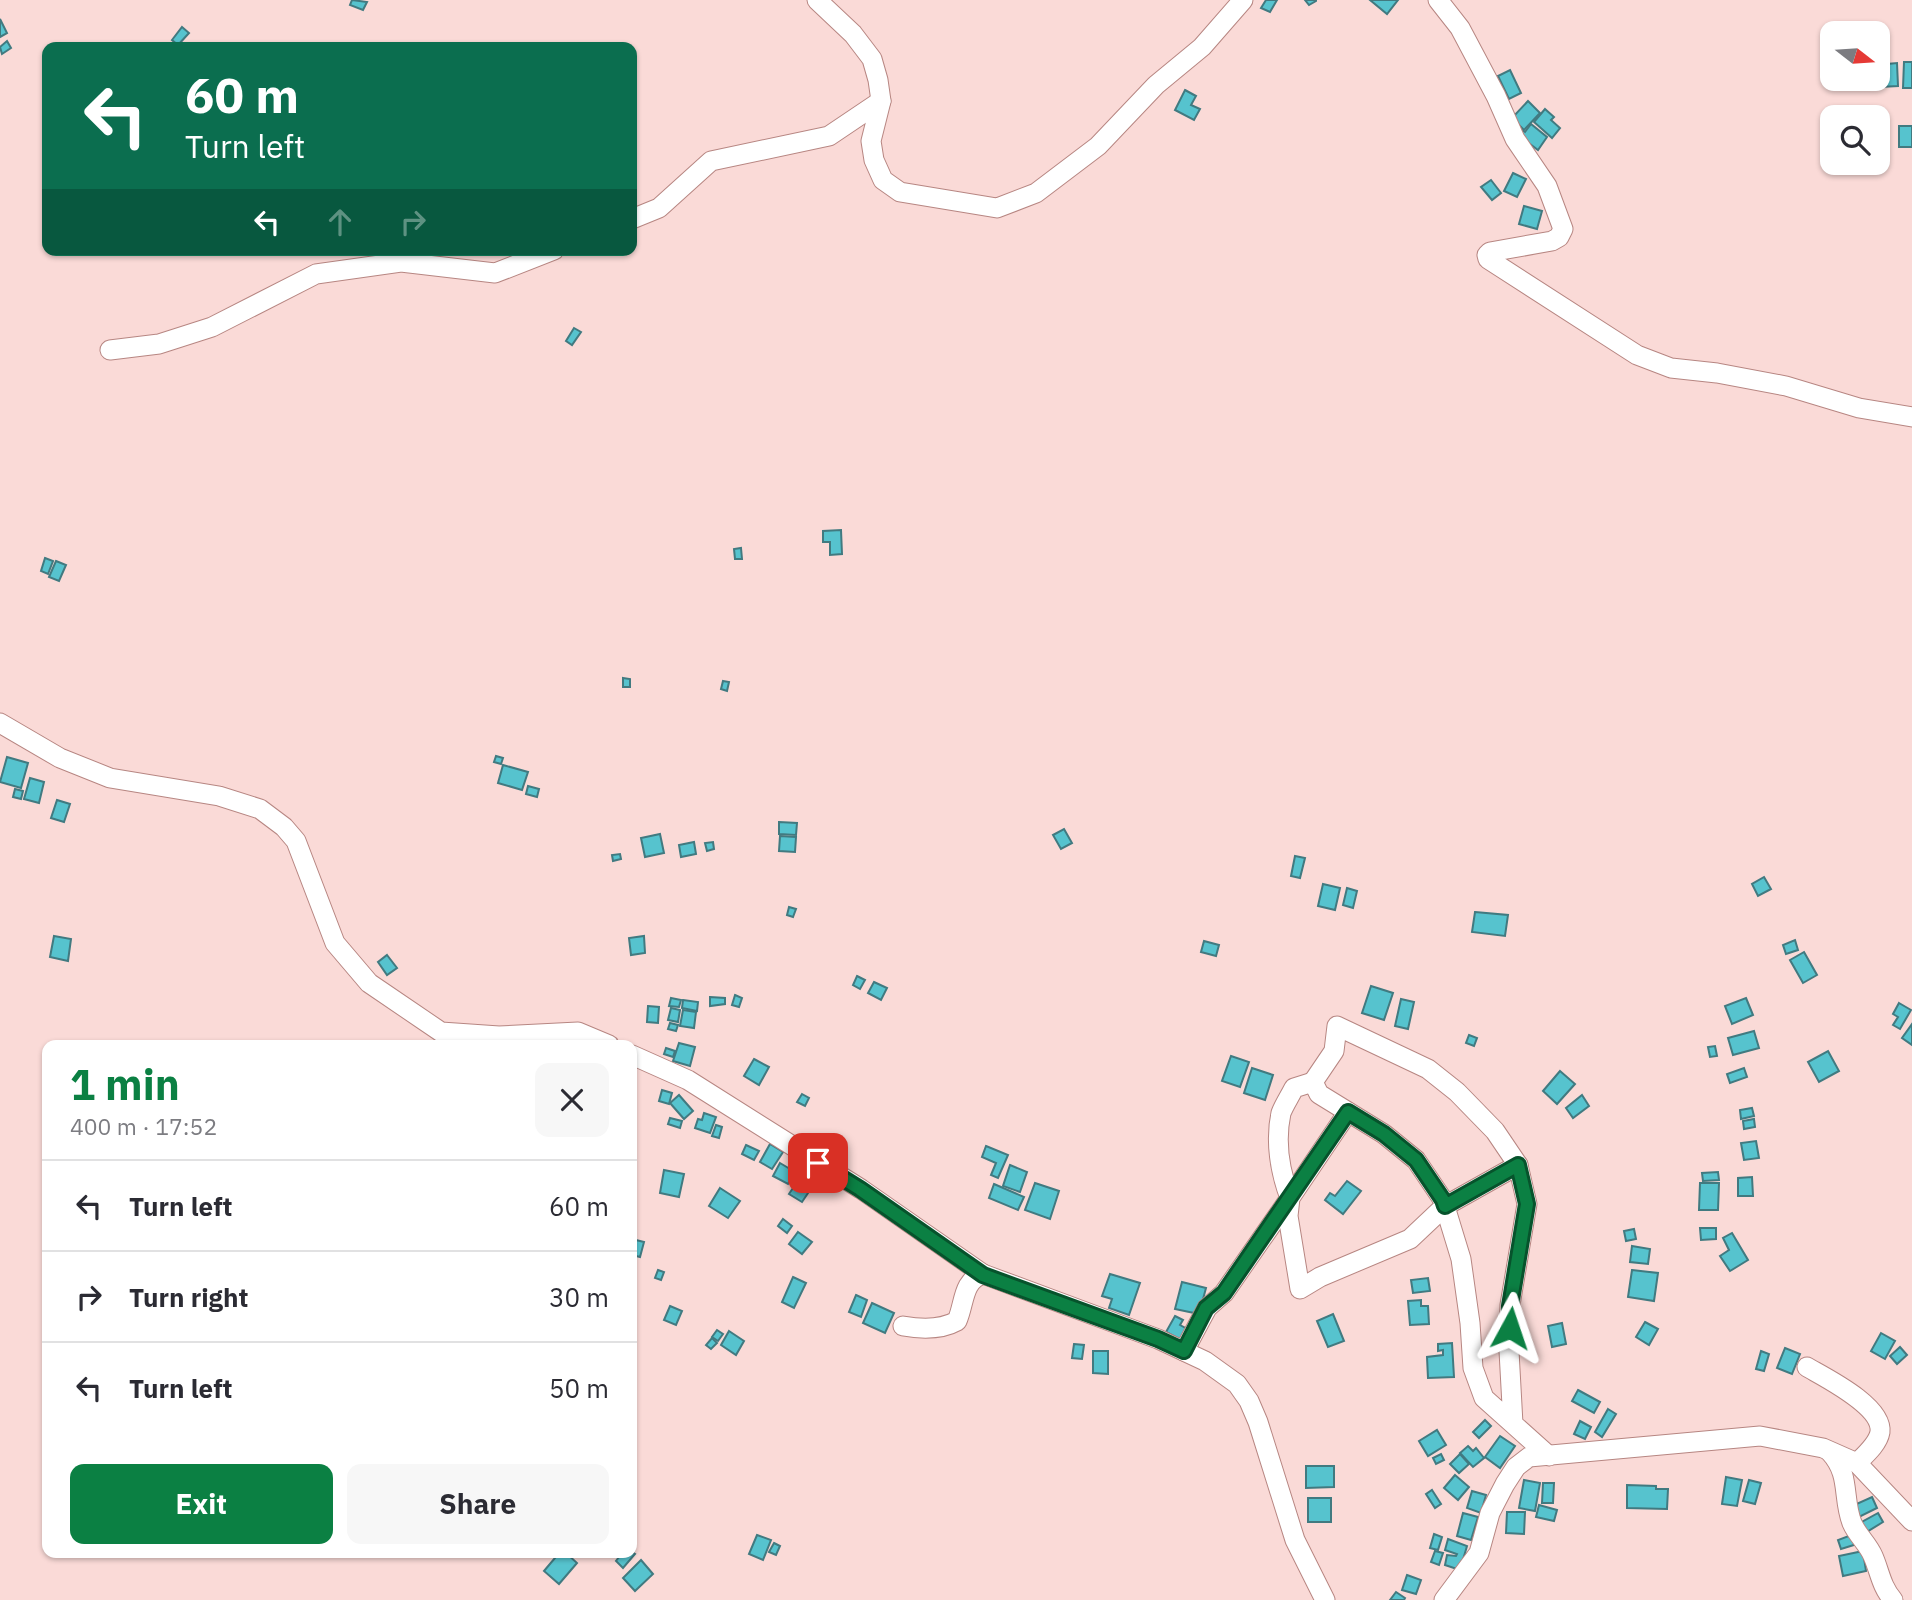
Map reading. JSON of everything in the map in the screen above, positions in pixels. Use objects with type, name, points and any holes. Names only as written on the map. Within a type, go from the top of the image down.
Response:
[{"type":"street","points":[[817,0],[853,34],[872,59],[881,102],[871,141],[874,160],[883,180],[900,192],[997,208],[1036,193],[1098,146],[1156,85],[1202,47],[1243,0]]},
{"type":"street","points":[[1438,0],[1460,28],[1515,139],[1547,186],[1563,229],[1559,237],[1552,241],[1490,252],[1488,259],[1637,355],[1671,368],[1786,386],[1859,408],[1912,417]]},
{"type":"street","points":[[637,217],[659,208],[711,161],[829,136],[881,102]]},
{"type":"street","points":[[110,350],[159,344],[212,327],[316,274],[401,262],[495,274],[539,256]]},
{"type":"street","points":[[0,723],[60,758],[110,778],[219,796],[260,809],[284,827],[296,841],[335,943],[369,983],[441,1032],[499,1036],[578,1031],[598,1040]]},
{"type":"street","points":[[1513,1424],[1509,1351],[1510,1306],[1527,1204],[1518,1165],[1495,1131],[1457,1092],[1428,1069],[1337,1026],[1334,1051],[1313,1082],[1294,1088],[1282,1113],[1279,1153],[1282,1177],[1290,1198],[1288,1216],[1300,1289],[1320,1277],[1410,1239],[1445,1206],[1518,1165]]},
{"type":"street","points":[[637,1057],[688,1080],[860,1189],[983,1275],[1158,1339],[1205,1361],[1237,1384],[1249,1401],[1258,1422],[1295,1540],[1325,1600]]},
{"type":"street","points":[[1313,1082],[1320,1094],[1384,1134],[1416,1160],[1443,1200],[1461,1259],[1473,1368],[1484,1398],[1549,1456]]},
{"type":"street","points":[[1184,1351],[1206,1308],[1224,1293],[1348,1112]]},
{"type":"street","points":[[903,1326],[937,1327],[957,1321],[969,1283],[974,1277],[983,1275]]},
{"type":"street","points":[[1807,1367],[1854,1395],[1870,1410],[1878,1423],[1880,1433],[1872,1447],[1857,1463]]},
{"type":"street","points":[[1444,1600],[1479,1553],[1490,1513],[1516,1467],[1529,1457],[1760,1436],[1829,1451],[1857,1463],[1912,1521]]},
{"type":"street","points":[[1829,1451],[1838,1461],[1846,1481],[1847,1502],[1853,1524],[1872,1555],[1883,1589],[1893,1600]]},
{"type":"building","points":[[352,0],[367,2],[363,10],[350,5]]},
{"type":"building","points":[[1266,0],[1277,0],[1270,12],[1261,8]]},
{"type":"building","points":[[1305,0],[1316,0],[1316,1],[1309,5]]},
{"type":"building","points":[[1370,0],[1398,0],[1387,14]]},
{"type":"building","points":[[0,19],[7,33],[0,37]]},
{"type":"building","points":[[182,27],[189,33],[181,42],[172,40]]},
{"type":"building","points":[[7,41],[11,48],[2,54],[0,47]]},
{"type":"building","points":[[1904,62],[1912,62],[1912,88],[1903,88]]},
{"type":"building","points":[[1897,63],[1898,86],[1890,86],[1890,64]]},
{"type":"building","points":[[1510,70],[1521,93],[1509,99],[1498,76]]},
{"type":"building","points":[[1185,90],[1196,96],[1191,105],[1200,109],[1194,120],[1175,110]]},
{"type":"building","points":[[1528,101],[1540,113],[1524,130],[1512,118]]},
{"type":"building","points":[[1545,109],[1554,117],[1551,120],[1560,128],[1552,138],[1534,122]]},
{"type":"building","points":[[1531,124],[1547,137],[1538,150],[1518,135],[1522,130],[1525,132]]},
{"type":"building","points":[[1899,126],[1912,126],[1912,147],[1899,147]]},
{"type":"building","points":[[1513,173],[1526,179],[1517,197],[1504,191]]},
{"type":"building","points":[[1491,180],[1501,193],[1492,200],[1481,187]]},
{"type":"building","points":[[1524,206],[1542,211],[1537,229],[1519,224]]},
{"type":"building","points":[[574,328],[581,332],[572,345],[566,341]]},
{"type":"building","points":[[841,530],[842,554],[830,555],[830,542],[823,542],[823,531]]},
{"type":"building","points":[[741,548],[742,559],[735,559],[734,549]]},
{"type":"building","points":[[45,558],[53,561],[48,574],[41,571]]},
{"type":"building","points":[[56,561],[66,565],[59,581],[49,577]]},
{"type":"building","points":[[623,678],[630,679],[630,687],[623,687]]},
{"type":"building","points":[[723,681],[729,682],[727,691],[721,689]]},
{"type":"building","points":[[496,756],[503,758],[501,764],[494,762]]},
{"type":"building","points":[[7,757],[28,763],[21,788],[0,782]]},
{"type":"building","points":[[503,765],[528,772],[522,790],[498,783]]},
{"type":"building","points":[[30,778],[44,782],[39,803],[24,799]]},
{"type":"building","points":[[528,786],[539,789],[537,797],[526,794]]},
{"type":"building","points":[[15,789],[23,791],[21,799],[13,797]]},
{"type":"building","points":[[57,800],[70,804],[64,822],[51,818]]},
{"type":"building","points":[[779,822],[797,823],[796,835],[779,834]]},
{"type":"building","points":[[1064,829],[1072,843],[1061,849],[1053,835]]},
{"type":"building","points":[[660,834],[664,853],[645,857],[641,838]]},
{"type":"building","points":[[780,836],[796,837],[795,852],[779,851]]},
{"type":"building","points":[[694,842],[696,854],[681,857],[679,845]]},
{"type":"building","points":[[713,842],[714,849],[707,851],[705,843]]},
{"type":"building","points":[[620,854],[621,859],[613,861],[612,855]]},
{"type":"building","points":[[1295,856],[1305,858],[1300,878],[1291,876]]},
{"type":"building","points":[[1764,877],[1771,889],[1758,896],[1752,884]]},
{"type":"building","points":[[1323,884],[1340,888],[1335,910],[1318,906]]},
{"type":"building","points":[[1347,888],[1357,891],[1353,908],[1343,905]]},
{"type":"building","points":[[789,907],[796,909],[793,917],[787,915]]},
{"type":"building","points":[[1475,912],[1508,915],[1505,936],[1472,932]]},
{"type":"building","points":[[54,936],[71,939],[68,961],[50,957]]},
{"type":"building","points":[[644,936],[645,953],[631,955],[629,938]]},
{"type":"building","points":[[1795,940],[1798,950],[1786,954],[1783,945]]},
{"type":"building","points":[[1204,941],[1219,945],[1216,956],[1201,952]]},
{"type":"building","points":[[1804,952],[1817,975],[1803,983],[1790,960]]},
{"type":"building","points":[[387,955],[397,968],[387,975],[378,962]]},
{"type":"building","points":[[857,976],[865,980],[860,989],[853,985]]},
{"type":"building","points":[[874,982],[887,988],[881,1000],[868,993]]},
{"type":"building","points":[[1371,986],[1393,993],[1384,1020],[1362,1013]]},
{"type":"building","points":[[735,995],[742,998],[739,1007],[732,1005]]},
{"type":"building","points":[[710,997],[725,998],[725,1004],[710,1006]]},
{"type":"building","points":[[671,998],[681,1000],[679,1007],[669,1006]]},
{"type":"building","points":[[1746,998],[1753,1015],[1732,1024],[1725,1006]]},
{"type":"building","points":[[1401,999],[1414,1002],[1408,1029],[1395,1026]]},
{"type":"building","points":[[683,1000],[698,1002],[697,1011],[682,1008]]},
{"type":"building","points":[[1899,1003],[1911,1010],[1900,1029],[1893,1025],[1898,1017],[1893,1014]]},
{"type":"building","points":[[648,1006],[659,1007],[658,1023],[647,1022]]},
{"type":"building","points":[[671,1008],[680,1010],[678,1022],[668,1020]]},
{"type":"building","points":[[683,1010],[696,1012],[694,1028],[680,1026]]},
{"type":"building","points":[[670,1023],[678,1025],[676,1031],[668,1029]]},
{"type":"building","points":[[1912,1024],[1912,1045],[1902,1038]]},
{"type":"building","points":[[1754,1031],[1759,1048],[1733,1055],[1728,1038]]},
{"type":"building","points":[[1469,1035],[1477,1038],[1474,1046],[1466,1043]]},
{"type":"building","points":[[679,1043],[695,1047],[690,1066],[673,1061]]},
{"type":"building","points":[[1715,1046],[1717,1056],[1710,1057],[1708,1047]]},
{"type":"building","points":[[666,1048],[675,1051],[673,1057],[664,1054]]},
{"type":"building","points":[[1828,1051],[1839,1071],[1819,1082],[1808,1062]]},
{"type":"building","points":[[1231,1056],[1249,1062],[1240,1087],[1222,1081]]},
{"type":"building","points":[[754,1059],[769,1067],[759,1085],[744,1076]]},
{"type":"building","points":[[1252,1068],[1273,1075],[1265,1100],[1244,1093]]},
{"type":"building","points":[[1744,1068],[1747,1077],[1730,1083],[1727,1074]]},
{"type":"building","points":[[1560,1071],[1575,1084],[1557,1104],[1543,1091]]},
{"type":"building","points":[[662,1090],[672,1093],[669,1104],[659,1101]]},
{"type":"building","points":[[802,1094],[809,1098],[805,1106],[797,1102]]},
{"type":"building","points":[[679,1095],[693,1111],[684,1119],[670,1103]]},
{"type":"building","points":[[1582,1095],[1589,1106],[1573,1118],[1566,1108]]},
{"type":"building","points":[[1752,1108],[1754,1116],[1741,1119],[1740,1110]]},
{"type":"building","points":[[704,1113],[716,1117],[710,1133],[695,1128]]},
{"type":"building","points":[[670,1118],[682,1121],[680,1128],[668,1124]]},
{"type":"building","points":[[1754,1119],[1755,1127],[1744,1129],[1743,1121]]},
{"type":"building","points":[[716,1125],[722,1127],[719,1138],[712,1136]]},
{"type":"building","points":[[1756,1141],[1759,1158],[1744,1160],[1741,1143]]},
{"type":"building","points":[[770,1144],[783,1152],[772,1169],[760,1162]]},
{"type":"building","points":[[746,1145],[759,1151],[754,1160],[742,1154]]},
{"type":"building","points":[[986,1146],[1008,1155],[998,1178],[991,1175],[996,1163],[982,1157]]},
{"type":"building","points":[[780,1163],[795,1172],[788,1184],[773,1176]]},
{"type":"building","points":[[1010,1165],[1027,1172],[1020,1192],[1003,1186]]},
{"type":"building","points":[[664,1170],[684,1174],[679,1197],[660,1193]]},
{"type":"building","points":[[1718,1172],[1719,1180],[1703,1181],[1702,1173]]},
{"type":"building","points":[[1752,1177],[1753,1196],[1738,1196],[1738,1178]]},
{"type":"building","points":[[1347,1181],[1361,1191],[1343,1214],[1325,1200],[1330,1193],[1335,1196]]},
{"type":"building","points":[[797,1182],[810,1190],[802,1202],[789,1194]]},
{"type":"building","points":[[1035,1183],[1059,1191],[1050,1219],[1025,1210]]},
{"type":"building","points":[[1700,1183],[1719,1183],[1718,1210],[1699,1210]]},
{"type":"building","points":[[994,1184],[1024,1197],[1018,1210],[989,1198]]},
{"type":"building","points":[[720,1188],[740,1201],[728,1218],[709,1206]]},
{"type":"building","points":[[783,1219],[792,1226],[787,1233],[778,1226]]},
{"type":"building","points":[[1700,1228],[1716,1228],[1716,1239],[1701,1240]]},
{"type":"building","points":[[1634,1229],[1636,1239],[1626,1241],[1624,1231]]},
{"type":"building","points":[[798,1232],[812,1242],[802,1254],[789,1244]]},
{"type":"building","points":[[1732,1233],[1748,1260],[1730,1271],[1720,1256],[1729,1250],[1723,1238]]},
{"type":"building","points":[[637,1240],[644,1242],[640,1257],[637,1256]]},
{"type":"building","points":[[1632,1246],[1650,1249],[1648,1264],[1630,1262]]},
{"type":"building","points":[[658,1270],[664,1272],[661,1280],[655,1278]]},
{"type":"building","points":[[1632,1270],[1658,1273],[1654,1301],[1628,1297]]},
{"type":"building","points":[[1110,1274],[1140,1283],[1129,1315],[1109,1308],[1112,1299],[1102,1296]]},
{"type":"building","points":[[793,1277],[806,1283],[794,1308],[782,1302]]},
{"type":"building","points":[[1428,1278],[1430,1291],[1413,1293],[1411,1280]]},
{"type":"building","points":[[1182,1282],[1206,1288],[1199,1314],[1175,1309]]},
{"type":"building","points":[[856,1295],[867,1300],[861,1317],[849,1312]]},
{"type":"building","points":[[1421,1300],[1421,1306],[1428,1306],[1429,1324],[1410,1325],[1408,1301]]},
{"type":"building","points":[[872,1303],[894,1313],[885,1333],[863,1323]]},
{"type":"building","points":[[670,1306],[682,1311],[676,1325],[664,1320]]},
{"type":"building","points":[[1333,1314],[1344,1341],[1328,1347],[1317,1321]]},
{"type":"building","points":[[1175,1316],[1183,1320],[1180,1325],[1189,1330],[1183,1341],[1166,1332]]},
{"type":"building","points":[[1645,1322],[1658,1329],[1649,1345],[1636,1337]]},
{"type":"building","points":[[1562,1323],[1566,1344],[1552,1347],[1548,1326]]},
{"type":"building","points":[[717,1330],[723,1334],[718,1341],[712,1337]]},
{"type":"building","points":[[729,1331],[744,1341],[736,1355],[721,1345]]},
{"type":"building","points":[[1881,1333],[1895,1341],[1885,1359],[1871,1351]]},
{"type":"building","points":[[712,1338],[717,1343],[711,1349],[706,1345]]},
{"type":"building","points":[[1452,1343],[1454,1377],[1428,1378],[1427,1357],[1443,1355],[1443,1350],[1438,1351],[1438,1344]]},
{"type":"building","points":[[1074,1344],[1084,1345],[1082,1359],[1072,1358]]},
{"type":"building","points":[[1900,1347],[1907,1355],[1897,1364],[1890,1356]]},
{"type":"building","points":[[1785,1348],[1800,1354],[1792,1374],[1777,1368]]},
{"type":"building","points":[[1093,1351],[1108,1351],[1108,1374],[1093,1373]]},
{"type":"building","points":[[1761,1351],[1769,1354],[1764,1371],[1756,1369]]},
{"type":"building","points":[[1578,1390],[1600,1402],[1594,1413],[1572,1401]]},
{"type":"building","points":[[1608,1409],[1616,1414],[1602,1437],[1595,1432]]},
{"type":"building","points":[[1485,1420],[1491,1426],[1479,1438],[1473,1432]]},
{"type":"building","points":[[1580,1421],[1591,1427],[1585,1439],[1574,1434]]},
{"type":"building","points":[[1437,1430],[1446,1445],[1428,1456],[1419,1441]]},
{"type":"building","points":[[1500,1436],[1515,1446],[1500,1468],[1485,1457]]},
{"type":"building","points":[[1468,1446],[1473,1451],[1476,1448],[1484,1458],[1473,1467],[1460,1453]]},
{"type":"building","points":[[1441,1454],[1444,1460],[1436,1464],[1433,1458]]},
{"type":"building","points":[[1460,1454],[1469,1464],[1459,1473],[1450,1464]]},
{"type":"building","points":[[1306,1466],[1334,1466],[1334,1487],[1306,1488]]},
{"type":"building","points":[[1455,1475],[1469,1487],[1458,1500],[1444,1488]]},
{"type":"building","points":[[1726,1477],[1742,1480],[1737,1506],[1722,1504]]},
{"type":"building","points":[[1524,1480],[1540,1483],[1535,1511],[1519,1508]]},
{"type":"building","points":[[1749,1480],[1761,1483],[1755,1504],[1743,1501]]},
{"type":"building","points":[[1543,1483],[1554,1483],[1553,1503],[1542,1503]]},
{"type":"building","points":[[1627,1485],[1668,1489],[1667,1509],[1627,1508]]},
{"type":"building","points":[[1432,1490],[1441,1504],[1435,1508],[1426,1494]]},
{"type":"building","points":[[1472,1491],[1486,1495],[1481,1513],[1467,1508]]},
{"type":"building","points":[[1872,1497],[1877,1508],[1857,1518],[1852,1506]]},
{"type":"building","points":[[1308,1498],[1331,1498],[1331,1522],[1308,1522]]},
{"type":"building","points":[[1539,1505],[1557,1510],[1554,1521],[1536,1517]]},
{"type":"building","points":[[1507,1512],[1525,1512],[1524,1534],[1506,1533]]},
{"type":"building","points":[[1463,1513],[1478,1517],[1471,1540],[1457,1536]]},
{"type":"building","points":[[1878,1513],[1883,1522],[1865,1533],[1860,1523]]},
{"type":"building","points":[[1434,1534],[1442,1537],[1438,1550],[1430,1548]]},
{"type":"building","points":[[1854,1534],[1857,1544],[1841,1549],[1838,1540]]},
{"type":"building","points":[[757,1535],[771,1540],[763,1560],[749,1554]]},
{"type":"building","points":[[1448,1539],[1467,1546],[1460,1570],[1445,1565],[1447,1555],[1457,1554],[1445,1550]]},
{"type":"building","points":[[774,1543],[780,1546],[776,1555],[769,1552]]},
{"type":"building","points":[[1435,1551],[1443,1553],[1439,1565],[1431,1562]]},
{"type":"building","points":[[1863,1551],[1866,1571],[1843,1576],[1839,1556]]},
{"type":"building","points":[[555,1558],[572,1558],[577,1563],[559,1584],[544,1571]]},
{"type":"building","points":[[618,1558],[632,1558],[623,1568],[616,1561]]},
{"type":"building","points":[[641,1560],[653,1574],[635,1591],[623,1578]]},
{"type":"building","points":[[1407,1575],[1421,1580],[1416,1594],[1402,1590]]},
{"type":"building","points":[[1396,1592],[1405,1598],[1404,1600],[1390,1600]]},
{"type":"route","points":[[818,1163],[983,1275],[1184,1351],[1206,1308],[1224,1293],[1348,1112],[1384,1134],[1416,1160],[1445,1206],[1518,1165],[1527,1204],[1510,1306],[1510,1328]]}]
